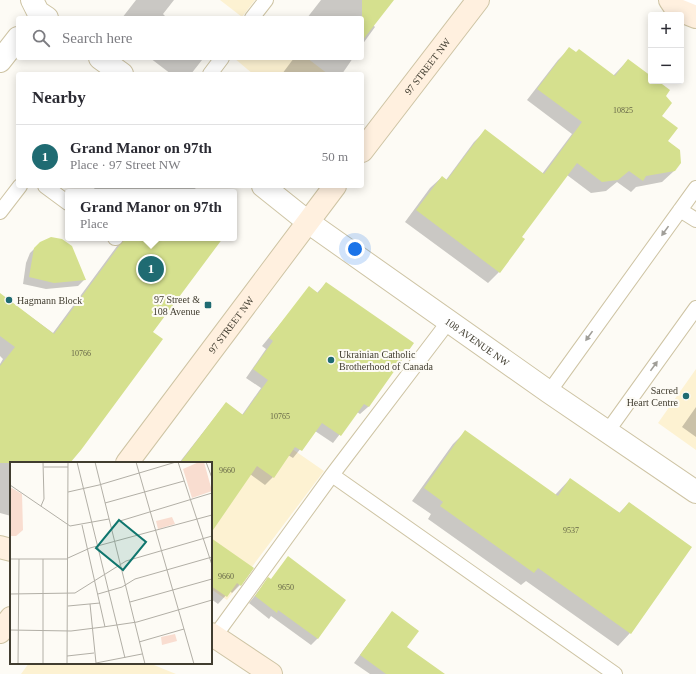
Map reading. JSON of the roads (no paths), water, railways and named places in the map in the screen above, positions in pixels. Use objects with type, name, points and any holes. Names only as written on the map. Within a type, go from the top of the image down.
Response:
[{"type":"main road","name":"97 STREET NW","points":[[364,148],[478,0]]},
{"type":"main road","points":[[670,0],[676,9],[696,17]]},
{"type":"main road","name":"97 STREET NW","points":[[128,462],[334,188]]},
{"type":"main road","points":[[0,547],[10,550]]},
{"type":"main road","points":[[0,632],[10,619]]},
{"type":"main road","points":[[213,635],[271,674]]},
{"type":"street","points":[[694,0],[696,7]]},
{"type":"street","points":[[0,61],[16,41]]},
{"type":"street","name":"108 AVENUE NW","points":[[266,188],[308,222],[548,392],[696,492]]},
{"type":"lane","points":[[254,16],[266,0]]},
{"type":"lane","points":[[212,72],[220,60]]},
{"type":"lane","points":[[0,212],[18,188]]},
{"type":"lane","points":[[48,188],[65,201]]},
{"type":"lane","points":[[548,392],[696,188]]},
{"type":"lane","points":[[680,210],[696,220]]},
{"type":"lane","points":[[607,432],[696,308]]},
{"type":"lane","points":[[213,635],[449,321]]},
{"type":"lane","points":[[332,475],[615,674]]},
{"type":"place","name":"Grand Manor on 97th","points":[[151,269]]},
{"type":"place","name":"Hagmann Block","points":[[9,300]]},
{"type":"place","name":"97 Street & 108 Avenue","points":[[208,305]]},
{"type":"place","name":"Ukrainian Catholic Brotherhood of Canada","points":[[331,360]]},
{"type":"place","name":"Sacred Heart Centre","points":[[686,396]]}]
